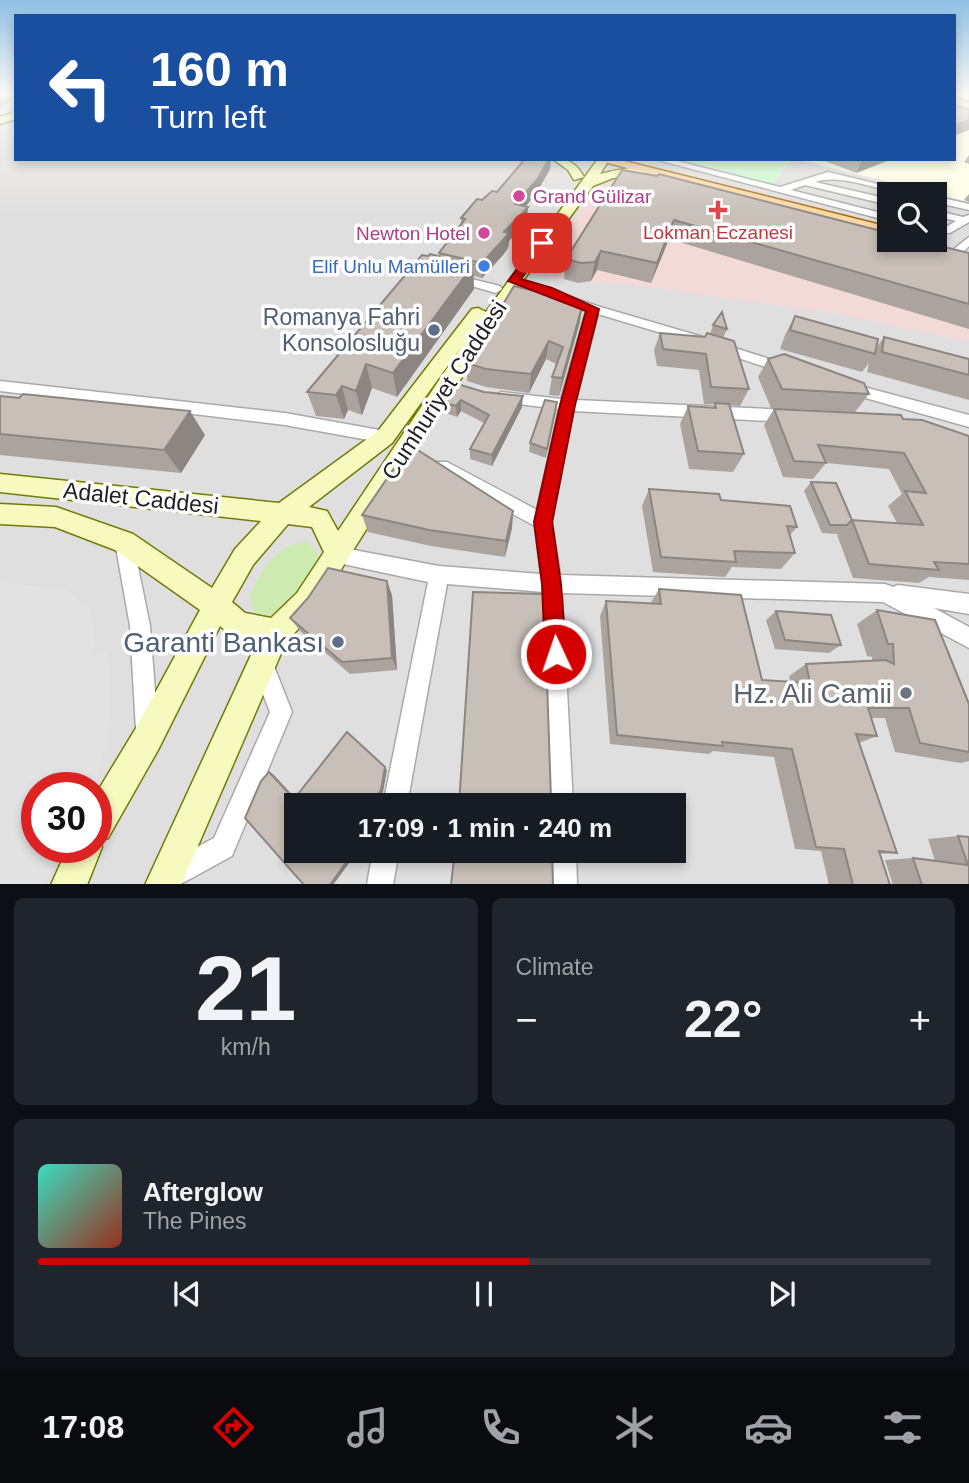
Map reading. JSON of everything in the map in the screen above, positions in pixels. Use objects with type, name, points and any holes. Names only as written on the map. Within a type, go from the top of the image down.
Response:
[{"type":"main road","points":[[562,161],[584,180],[654,164]]},
{"type":"main road","name":"Cumhuriyet Caddesi","points":[[276,632],[306,602],[338,555],[417,454],[514,281],[584,180],[591,161]]},
{"type":"main road","name":"Cumhuriyet Caddesi","points":[[216,606],[244,557],[283,513],[385,437],[496,289],[600,161]]},
{"type":"main road","points":[[614,161],[654,164],[684,178],[877,229]]},
{"type":"main road","points":[[947,242],[965,248]]},
{"type":"main road","name":"Adalet Caddesi","points":[[0,483],[318,518],[338,555]]},
{"type":"main road","name":"Adalet Caddesi","points":[[0,514],[56,517],[124,542],[239,625],[276,632]]},
{"type":"main road","points":[[112,799],[147,739],[216,606]]},
{"type":"main road","points":[[164,881],[276,632]]},
{"type":"main road","points":[[69,884],[78,863]]},
{"type":"street","points":[[654,164],[877,215]]},
{"type":"street","points":[[779,191],[828,175],[877,186]]},
{"type":"street","points":[[816,178],[877,192]]},
{"type":"street","points":[[804,182],[877,199]]},
{"type":"street","points":[[792,188],[877,207]]},
{"type":"street","points":[[947,202],[969,207]]},
{"type":"street","points":[[947,211],[964,219]]},
{"type":"street","points":[[947,230],[964,219]]},
{"type":"street","points":[[447,276],[496,289]]},
{"type":"street","points":[[514,281],[547,290],[593,309],[796,371]]},
{"type":"street","points":[[561,793],[552,584],[543,522],[567,405],[593,309]]},
{"type":"street","points":[[833,383],[896,403],[969,421]]},
{"type":"street","points":[[0,387],[285,419],[385,437]]},
{"type":"street","points":[[484,394],[567,405],[800,417]]},
{"type":"street","points":[[918,425],[969,436]]},
{"type":"street","points":[[417,454],[543,522]]},
{"type":"street","points":[[124,542],[140,626],[147,739]]},
{"type":"street","points":[[338,555],[439,575],[552,584],[885,593],[969,604]]},
{"type":"street","points":[[397,793],[439,575]]},
{"type":"street","points":[[885,593],[969,638]]},
{"type":"street","points":[[380,884],[384,863]]},
{"type":"street","points":[[563,863],[564,884]]},
{"type":"shaded area","points":[[0,134],[14,134],[14,161],[956,161],[956,134],[969,134],[969,884],[0,884]]},
{"type":"shaded area","points":[[956,134],[969,134],[969,202],[947,197],[947,182],[889,182],[804,161],[956,161]]},
{"type":"shaded area","points":[[620,176],[877,244],[877,252],[905,252],[969,269],[969,342],[838,314],[626,284],[551,280],[540,270],[601,181]]},
{"type":"shaded area","points":[[0,582],[66,590],[90,608],[96,643],[90,657],[106,653],[111,667],[108,738],[98,772],[21,772],[21,863],[56,863],[45,884],[0,884]]},
{"type":"green space","points":[[682,161],[790,161],[773,185]]},
{"type":"green space","points":[[307,541],[320,556],[305,589],[277,614],[255,619],[250,595],[265,567],[287,547]]},
{"type":"building","points":[[523,161],[548,161],[537,180],[515,204],[528,207],[504,232],[509,233],[482,263],[439,253],[465,219],[461,218],[477,199],[482,200],[492,191],[497,192]]},
{"type":"building","points":[[622,170],[657,176],[659,174],[877,230],[877,252],[947,252],[947,248],[969,253],[969,304],[674,220],[657,263],[601,251],[595,262],[581,263],[566,259]]},
{"type":"building","points":[[430,254],[473,265],[393,373],[366,364],[356,391],[342,386],[336,395],[307,392],[422,255]]},
{"type":"building","points":[[514,286],[583,303],[562,378],[552,377],[563,347],[549,341],[531,374],[486,369],[467,363]]},
{"type":"building","points":[[722,312],[727,329],[713,325]]},
{"type":"building","points":[[795,316],[878,339],[875,354],[790,330]]},
{"type":"building","points":[[660,333],[705,337],[707,333],[734,341],[749,389],[711,387],[706,354],[663,349]]},
{"type":"building","points":[[884,337],[969,359],[969,375],[882,352]]},
{"type":"building","points":[[784,354],[864,383],[869,394],[782,389],[768,359]]},
{"type":"building","points":[[454,383],[484,392],[523,396],[492,455],[470,449],[489,415],[461,400],[456,406],[442,402]]},
{"type":"building","points":[[23,394],[190,411],[164,450],[0,434],[0,396],[19,398]]},
{"type":"building","points":[[545,400],[557,402],[547,449],[530,443]]},
{"type":"building","points":[[715,403],[729,404],[744,454],[698,451],[688,406],[716,408]]},
{"type":"building","points":[[774,409],[901,415],[903,419],[922,420],[969,436],[969,564],[934,562],[939,570],[869,564],[852,520],[923,525],[905,491],[926,493],[904,453],[818,445],[826,463],[794,461]]},
{"type":"building","points":[[410,445],[513,511],[506,541],[429,530],[362,515]]},
{"type":"building","points":[[811,482],[836,483],[852,520],[847,525],[830,525]]},
{"type":"building","points":[[649,489],[719,494],[721,500],[790,506],[797,527],[787,526],[795,553],[734,551],[736,562],[661,557]]},
{"type":"building","points":[[328,568],[387,581],[392,658],[342,662],[290,618],[308,598]]},
{"type":"building","points":[[659,589],[741,595],[762,680],[810,683],[806,664],[886,660],[894,664],[893,644],[888,644],[877,610],[935,620],[969,704],[969,752],[920,743],[909,708],[868,708],[877,736],[856,734],[897,853],[879,851],[890,884],[853,884],[844,849],[816,847],[792,749],[722,742],[723,746],[617,735],[606,601],[661,604]]},
{"type":"building","points":[[473,592],[544,594],[551,793],[460,793]]},
{"type":"building","points":[[776,611],[831,615],[841,645],[785,640]]},
{"type":"building","points":[[347,732],[385,767],[379,793],[299,793]]},
{"type":"building","points":[[269,772],[288,793],[284,793],[284,862],[245,818],[261,781]]},
{"type":"building","points":[[958,836],[969,837],[969,884],[922,884],[913,858],[968,865]]},
{"type":"building","points":[[285,863],[346,863],[331,884],[303,884]]},
{"type":"building","points":[[454,863],[552,863],[553,884],[451,884]]},
{"type":"place","name":"Grand Gülizar","points":[[519,196]]},
{"type":"place","name":"Lokman Eczanesi","points":[[718,210]]},
{"type":"place","name":"Newton Hotel","points":[[484,233]]},
{"type":"place","name":"Elif Unlu Mamülleri","points":[[484,266]]},
{"type":"place","name":"Romanya Fahri Konsolosluğu","points":[[434,330]]},
{"type":"place","name":"Garanti Bankası","points":[[338,642]]},
{"type":"place","name":"Hz. Ali Camii","points":[[906,693]]},
{"type":"route","points":[[542,243],[514,281],[547,290],[593,309],[567,405],[543,522],[552,584],[556,654]]}]
